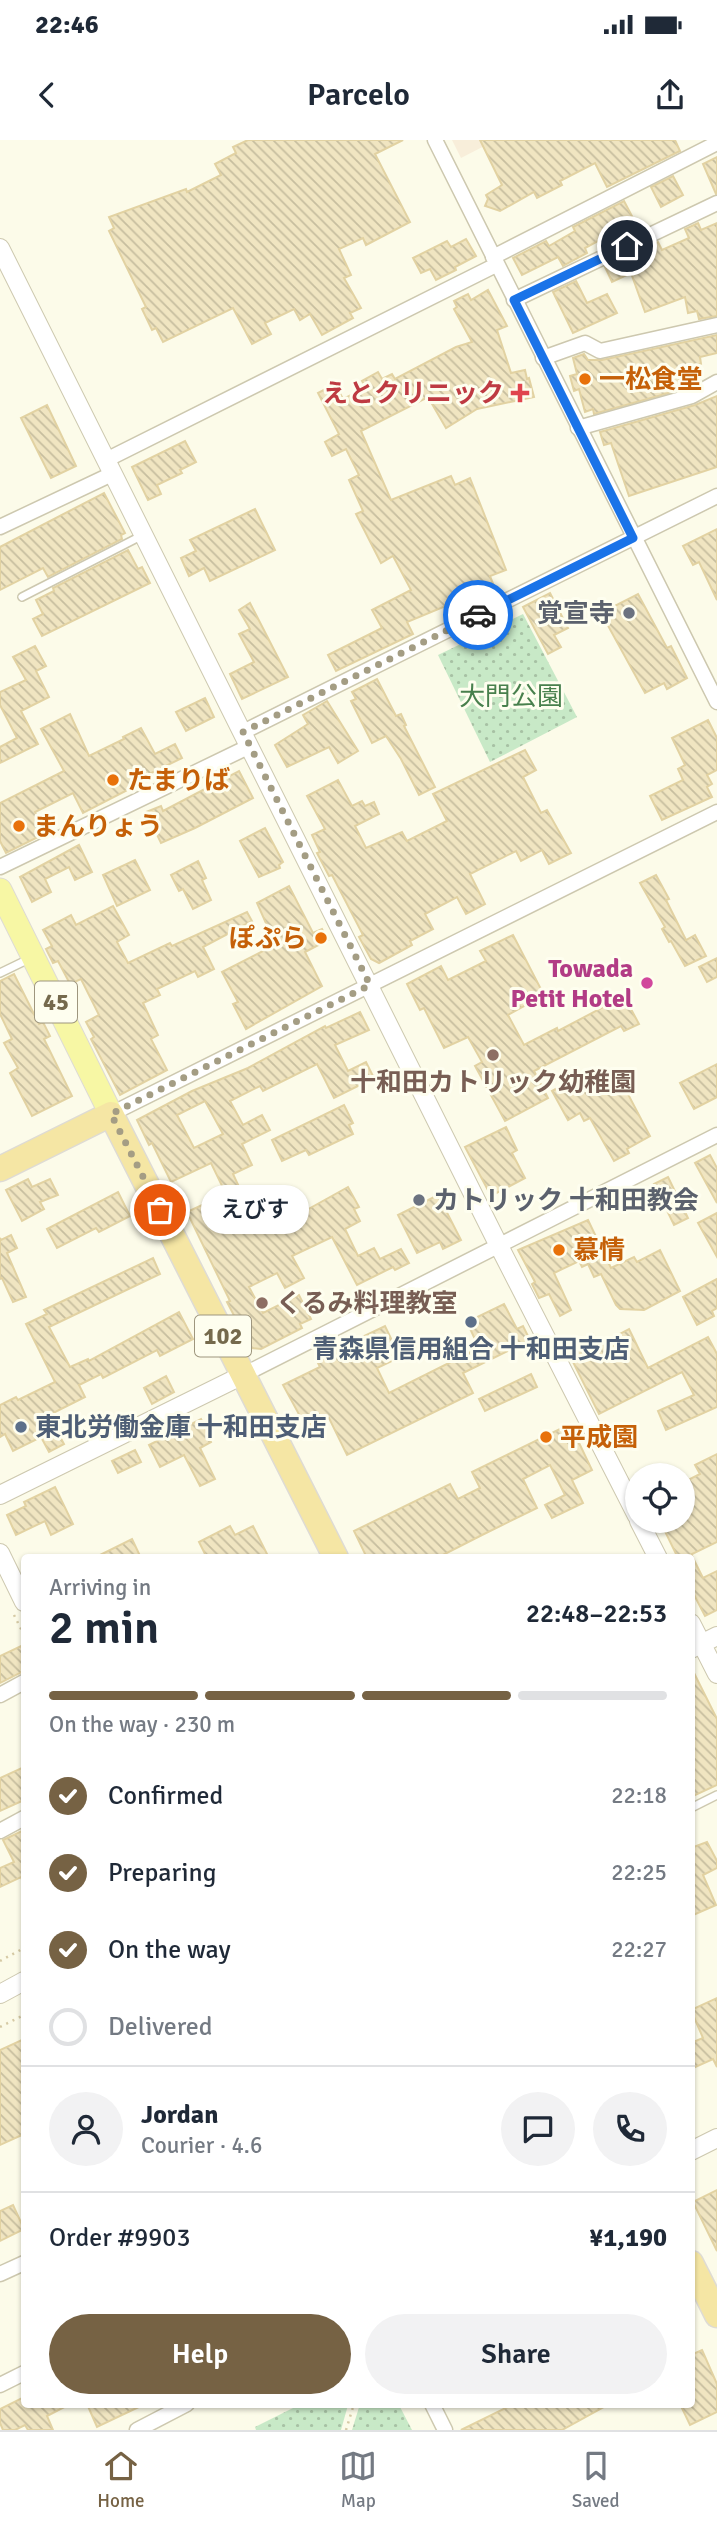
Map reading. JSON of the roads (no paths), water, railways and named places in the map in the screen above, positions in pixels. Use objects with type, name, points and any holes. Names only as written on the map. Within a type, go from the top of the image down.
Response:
[{"type":"highway","points":[[0,1169],[111,1114]]},
{"type":"highway","name":"102","points":[[111,1114],[334,1554]]},
{"type":"highway","points":[[695,2271],[717,2315]]},
{"type":"main road","name":"45","points":[[0,890],[111,1114]]},
{"type":"street","points":[[435,140],[717,702]]},
{"type":"street","points":[[0,527],[717,144]]},
{"type":"street","points":[[514,300],[717,203]]},
{"type":"street","points":[[0,248],[625,1493]]},
{"type":"street","points":[[543,358],[585,343],[600,351],[717,325]]},
{"type":"street","points":[[578,428],[692,397],[717,382]]},
{"type":"street","points":[[0,867],[717,496]]},
{"type":"street","points":[[111,1114],[717,812]]},
{"type":"street","points":[[0,1495],[717,1135]]},
{"type":"street","points":[[645,1533],[656,1554]]},
{"type":"street","points":[[0,1553],[21,1596]]},
{"type":"street","points":[[703,1643],[717,1674]]},
{"type":"street","points":[[0,1695],[21,1684]]},
{"type":"street","points":[[0,1831],[21,1820]]},
{"type":"street","points":[[0,1994],[21,1983]]},
{"type":"street","points":[[695,2149],[717,2138]]},
{"type":"street","points":[[0,2274],[21,2264]]},
{"type":"street","points":[[0,2385],[21,2374]]},
{"type":"street","points":[[137,2430],[179,2408]]},
{"type":"street","points":[[434,2408],[445,2430]]},
{"type":"lane","points":[[22,597],[143,535]]},
{"type":"lane","points":[[0,973],[33,957]]},
{"type":"lane","points":[[695,1806],[717,1795]]},
{"type":"place","name":"一松食堂","points":[[585,379]]},
{"type":"place","name":"えとクリニック","points":[[520,393]]},
{"type":"place","name":"覚宣寺","points":[[629,613]]},
{"type":"place","name":"たまりば","points":[[113,780]]},
{"type":"place","name":"まんりょう","points":[[19,826]]},
{"type":"place","name":"ぽぷら","points":[[321,938]]},
{"type":"place","name":"Towada Petit Hotel","points":[[647,983]]},
{"type":"place","name":"十和田カトリック幼稚園","points":[[493,1055]]},
{"type":"place","name":"カトリック 十和田教会","points":[[419,1200]]},
{"type":"place","name":"えびす","points":[[160,1210]]},
{"type":"place","name":"慕情","points":[[559,1250]]},
{"type":"place","name":"くるみ料理教室","points":[[262,1303]]},
{"type":"place","name":"青森県信用組合 十和田支店","points":[[471,1322]]},
{"type":"place","name":"東北労働金庫 十和田支店","points":[[21,1427]]},
{"type":"place","name":"平成園","points":[[546,1437]]},
{"type":"park label","name":"大門公園","points":[[511,696]]}]
